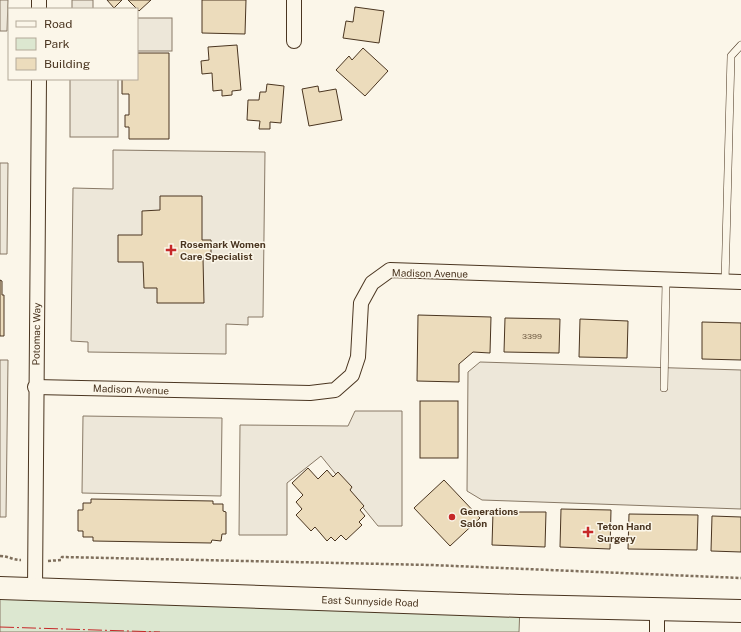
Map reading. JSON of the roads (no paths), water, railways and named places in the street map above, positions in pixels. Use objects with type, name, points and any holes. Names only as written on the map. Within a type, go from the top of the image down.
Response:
[{"type":"main road","name":"East Sunnyside Road","points":[[0,588],[520,606],[741,611]]},
{"type":"street","points":[[294,0],[294,40]]},
{"type":"street","name":"Potomac Way","points":[[35,589],[35,387],[39,80]]},
{"type":"street","name":"Madison Avenue","points":[[35,387],[300,393],[335,390],[352,375],[358,356],[361,303],[372,283],[390,270],[666,281],[741,282]]},
{"type":"street","points":[[657,608],[657,632]]},
{"type":"lane","points":[[725,282],[731,56],[741,45]]},
{"type":"lane","points":[[664,388],[666,281]]},
{"type":"place","name":"Rosemark Women Care Specialist","points":[[171,250]]},
{"type":"place","name":"Generations Salon","points":[[452,517]]},
{"type":"place","name":"Teton Hand Surgery","points":[[588,532]]}]
